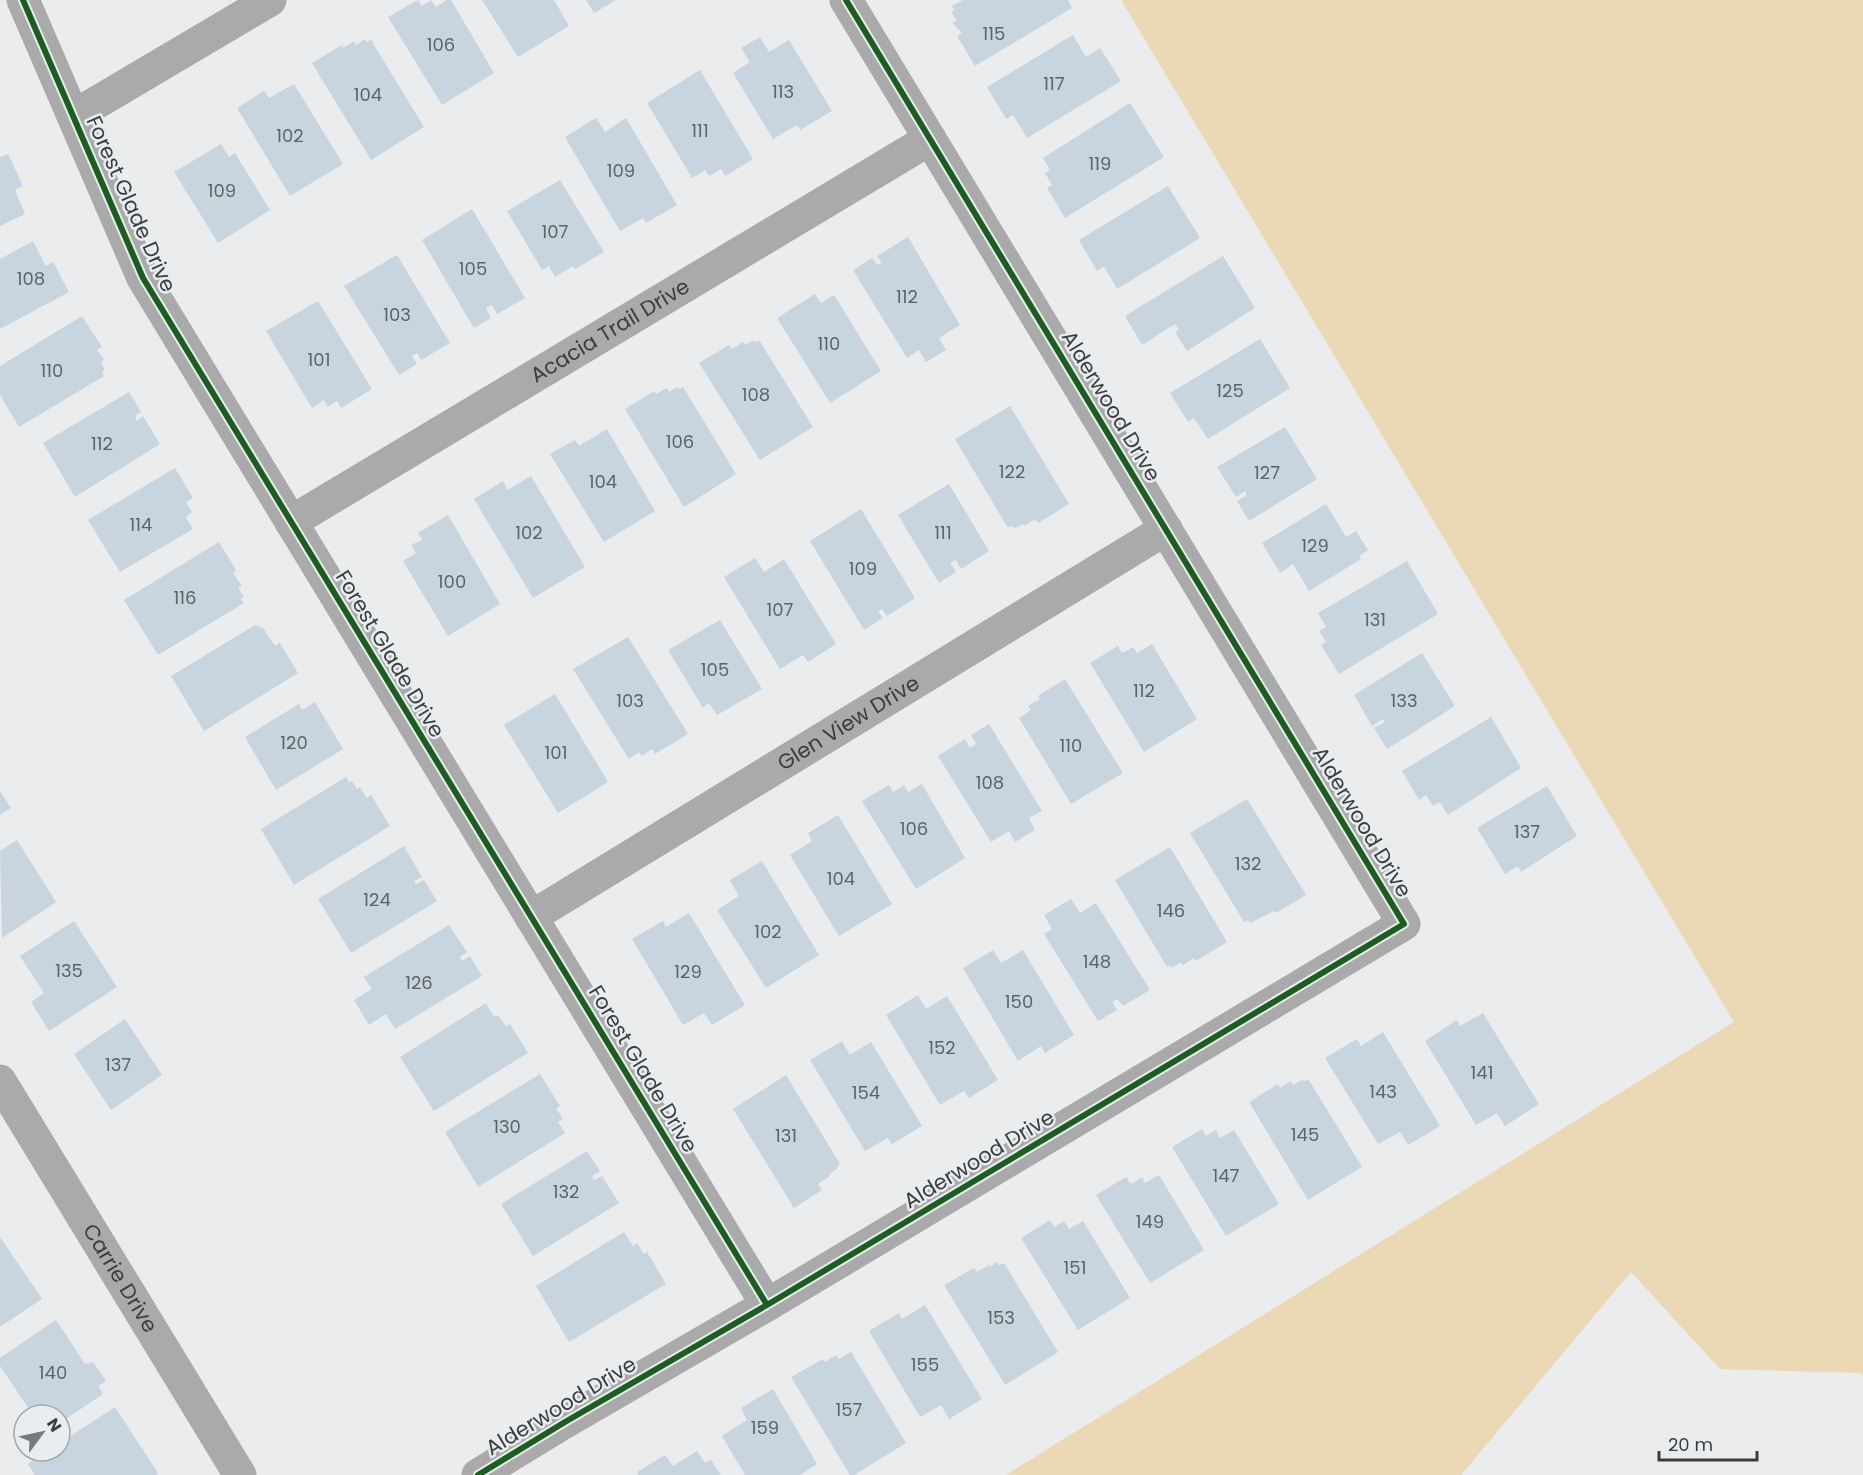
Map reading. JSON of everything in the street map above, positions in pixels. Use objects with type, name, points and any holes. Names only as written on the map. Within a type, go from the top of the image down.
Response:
[{"type":"street","name":"Forest Glade Drive","points":[[23,0],[142,278],[767,1305]]},
{"type":"street","points":[[74,116],[270,0]]},
{"type":"street","name":"Alderwood Drive","points":[[478,1475],[1404,924],[846,0]]},
{"type":"street","name":"Acacia Trail Drive","points":[[291,522],[930,139]]},
{"type":"street","name":"Glen View Drive","points":[[531,917],[1166,530]]},
{"type":"street","name":"Carrie Drive","points":[[0,1081],[240,1475]]},
{"type":"shaded area","points":[[1121,0],[1863,0],[1863,1376],[1860,1373],[1720,1369],[1631,1272],[1461,1475],[1006,1475],[1734,1022]]},
{"type":"building","points":[[418,0],[422,6],[431,0],[436,7],[451,0],[494,73],[442,105],[388,17]]},
{"type":"building","points":[[482,0],[554,0],[569,26],[518,57]]},
{"type":"building","points":[[586,0],[616,0],[594,13]]},
{"type":"building","points":[[963,0],[1068,0],[1072,8],[975,66],[957,36],[962,33],[952,23],[957,21],[951,12],[955,10],[952,6]]},
{"type":"building","points":[[1073,35],[1086,57],[1100,48],[1121,81],[1027,138],[1013,115],[1006,119],[987,87]]},
{"type":"building","points":[[760,37],[769,52],[789,40],[832,111],[800,130],[797,125],[773,139],[733,73],[750,62],[741,48]]},
{"type":"building","points":[[365,39],[367,42],[371,40],[424,127],[371,160],[312,63],[342,45],[343,48],[354,41],[356,45]]},
{"type":"building","points":[[700,70],[753,159],[725,176],[721,169],[709,176],[705,170],[692,178],[647,103]]},
{"type":"building","points":[[294,84],[343,164],[290,196],[237,108],[264,91],[269,98]]},
{"type":"building","points":[[1130,103],[1164,157],[1065,218],[1047,188],[1052,185],[1045,173],[1050,170],[1043,158]]},
{"type":"building","points":[[596,118],[605,132],[626,118],[677,205],[646,223],[643,218],[620,231],[565,137]]},
{"type":"building","points":[[221,144],[229,157],[235,153],[270,210],[218,243],[174,172]]},
{"type":"building","points":[[8,154],[23,186],[15,190],[25,214],[0,226],[0,157]]},
{"type":"building","points":[[560,180],[604,252],[575,269],[573,266],[555,277],[549,266],[542,270],[507,211]]},
{"type":"building","points":[[1168,186],[1200,238],[1117,289],[1104,266],[1097,271],[1079,240]]},
{"type":"building","points":[[472,209],[525,298],[497,314],[492,305],[486,308],[491,318],[474,328],[422,240]]},
{"type":"building","points":[[908,237],[960,325],[939,338],[946,350],[926,362],[919,350],[907,358],[853,270],[872,258],[877,265],[882,263],[877,256]]},
{"type":"building","points":[[33,241],[46,266],[53,262],[69,292],[0,329],[0,259]]},
{"type":"building","points":[[397,255],[450,343],[421,360],[417,353],[412,356],[417,364],[399,375],[344,286]]},
{"type":"building","points":[[1223,256],[1255,308],[1187,351],[1175,332],[1179,330],[1175,324],[1142,345],[1125,316]]},
{"type":"building","points":[[815,294],[821,303],[834,295],[881,371],[830,403],[777,318]]},
{"type":"building","points":[[318,301],[372,389],[341,408],[337,401],[328,407],[324,400],[312,408],[266,331]]},
{"type":"building","points":[[82,316],[102,347],[97,350],[104,360],[101,362],[105,370],[102,372],[104,376],[19,427],[0,395],[0,366]]},
{"type":"building","points":[[1260,339],[1290,388],[1208,439],[1194,418],[1188,422],[1170,393]]},
{"type":"building","points":[[759,340],[813,427],[760,460],[699,363],[729,345],[732,349],[743,342],[745,345]]},
{"type":"building","points":[[677,387],[680,389],[683,387],[736,474],[684,507],[625,409],[654,391],[656,394],[667,388],[669,392]]},
{"type":"building","points":[[129,392],[141,412],[135,416],[137,421],[143,416],[160,444],[75,497],[43,443]]},
{"type":"building","points":[[1010,406],[1069,504],[1038,523],[1035,519],[1024,526],[1023,524],[1015,528],[1010,526],[1008,528],[955,439]]},
{"type":"building","points":[[1285,427],[1317,479],[1249,521],[1237,501],[1247,495],[1245,491],[1236,497],[1217,467]]},
{"type":"building","points":[[607,429],[655,511],[604,542],[550,454],[575,440],[579,446]]},
{"type":"building","points":[[175,468],[193,498],[186,502],[192,512],[186,517],[193,529],[120,572],[88,520]]},
{"type":"building","points":[[531,476],[585,567],[533,598],[474,499],[503,481],[507,490]]},
{"type":"building","points":[[949,484],[989,551],[961,569],[956,560],[950,563],[956,572],[939,583],[898,515]]},
{"type":"building","points":[[1326,504],[1346,537],[1356,531],[1368,550],[1359,556],[1361,559],[1309,591],[1293,564],[1280,573],[1262,543]]},
{"type":"building","points":[[861,509],[915,598],[887,616],[882,609],[878,611],[883,618],[864,630],[810,541]]},
{"type":"building","points":[[448,515],[500,604],[448,636],[403,561],[416,553],[411,545],[422,540],[418,533]]},
{"type":"building","points":[[219,542],[236,570],[233,573],[242,586],[238,588],[244,597],[241,599],[244,603],[158,655],[124,600]]},
{"type":"building","points":[[755,558],[764,572],[784,559],[836,644],[808,662],[803,655],[780,669],[724,577]]},
{"type":"building","points":[[1407,561],[1438,614],[1339,674],[1321,645],[1326,642],[1319,631],[1326,627],[1318,613]]},
{"type":"building","points":[[720,620],[762,689],[717,715],[709,703],[703,708],[668,650]]},
{"type":"building","points":[[255,625],[263,628],[275,646],[280,643],[298,673],[204,731],[171,676]]},
{"type":"building","points":[[628,637],[688,734],[655,754],[652,749],[642,756],[639,752],[629,759],[573,669]]},
{"type":"building","points":[[1152,644],[1197,719],[1144,752],[1090,663],[1118,646],[1122,653],[1133,647],[1137,653]]},
{"type":"building","points":[[1422,653],[1455,706],[1387,749],[1374,728],[1385,722],[1383,719],[1372,726],[1354,695]]},
{"type":"building","points":[[1065,679],[1123,773],[1071,804],[1019,718],[1031,710],[1028,706],[1040,699],[1038,696]]},
{"type":"building","points":[[555,694],[608,782],[558,813],[504,725]]},
{"type":"building","points":[[315,702],[343,749],[276,790],[245,737],[299,704],[302,710]]},
{"type":"building","points":[[1491,717],[1521,768],[1448,815],[1440,802],[1433,806],[1426,795],[1419,800],[1402,771]]},
{"type":"building","points":[[989,724],[1042,811],[1029,818],[1035,830],[1015,842],[1009,831],[991,842],[938,756],[965,739],[970,748],[976,744],[971,735]]},
{"type":"building","points":[[346,777],[357,789],[360,787],[367,798],[371,795],[390,826],[294,885],[261,829]]},
{"type":"building","points":[[922,784],[965,858],[916,889],[862,801],[889,785],[893,792],[904,785],[908,792]]},
{"type":"building","points":[[1547,786],[1577,836],[1521,872],[1518,866],[1505,874],[1477,828]]},
{"type":"building","points":[[0,791],[11,808],[0,815]]},
{"type":"building","points":[[1247,799],[1306,895],[1276,913],[1274,911],[1250,923],[1248,920],[1244,922],[1190,833]]},
{"type":"building","points":[[838,815],[892,904],[839,936],[790,855],[812,841],[808,833]]},
{"type":"building","points":[[17,840],[56,902],[2,938],[0,851]]},
{"type":"building","points":[[404,846],[422,877],[414,881],[416,884],[424,880],[437,901],[351,953],[318,899]]},
{"type":"building","points":[[1170,847],[1227,942],[1196,961],[1194,958],[1183,965],[1181,962],[1172,968],[1170,965],[1167,967],[1115,880]]},
{"type":"building","points":[[762,861],[819,955],[766,988],[717,910],[739,896],[730,880]]},
{"type":"building","points":[[1071,899],[1080,913],[1096,903],[1150,990],[1123,1006],[1117,999],[1112,1002],[1117,1010],[1098,1021],[1044,934],[1052,929],[1044,915]]},
{"type":"building","points":[[689,913],[745,1005],[712,1025],[704,1013],[683,1025],[632,939],[663,921],[666,927]]},
{"type":"building","points":[[74,921],[117,987],[49,1031],[31,1002],[44,993],[20,956]]},
{"type":"building","points":[[449,925],[467,952],[460,957],[462,961],[470,956],[482,976],[395,1029],[386,1014],[369,1025],[354,1000],[372,989],[364,977]]},
{"type":"building","points":[[993,950],[1001,963],[1023,950],[1074,1035],[1045,1053],[1041,1046],[1018,1061],[963,968]]},
{"type":"building","points":[[918,995],[926,1009],[947,996],[998,1080],[969,1098],[964,1091],[940,1105],[886,1015]]},
{"type":"building","points":[[486,1003],[494,1017],[498,1015],[506,1026],[510,1024],[528,1053],[434,1111],[400,1057]]},
{"type":"building","points":[[1483,1013],[1539,1104],[1505,1126],[1497,1113],[1476,1125],[1425,1041],[1457,1020],[1460,1026]]},
{"type":"building","points":[[125,1019],[162,1075],[111,1110],[74,1054]]},
{"type":"building","points":[[1383,1032],[1440,1126],[1408,1145],[1400,1132],[1378,1144],[1325,1058],[1357,1039],[1361,1046]]},
{"type":"building","points":[[842,1041],[850,1055],[871,1042],[922,1126],[892,1144],[888,1138],[865,1151],[810,1060]]},
{"type":"building","points":[[540,1074],[560,1106],[556,1108],[563,1119],[558,1122],[565,1133],[478,1187],[445,1132]]},
{"type":"building","points":[[786,1075],[840,1164],[829,1174],[830,1176],[818,1184],[822,1190],[794,1208],[733,1109]]},
{"type":"building","points":[[1302,1080],[1309,1080],[1362,1167],[1308,1200],[1249,1102],[1278,1084],[1280,1088],[1291,1081],[1293,1085]]},
{"type":"building","points":[[1202,1129],[1206,1136],[1216,1130],[1220,1138],[1234,1130],[1279,1204],[1226,1236],[1172,1147]]},
{"type":"building","points":[[587,1151],[600,1171],[592,1176],[594,1180],[602,1176],[619,1203],[533,1256],[501,1204]]},
{"type":"building","points":[[1159,1175],[1204,1250],[1150,1283],[1096,1195],[1126,1177],[1131,1184],[1142,1177],[1145,1183]]},
{"type":"building","points":[[1050,1220],[1054,1227],[1064,1221],[1069,1229],[1083,1221],[1130,1298],[1078,1330],[1021,1238]]},
{"type":"building","points":[[624,1232],[633,1246],[637,1243],[644,1254],[647,1252],[666,1284],[569,1342],[536,1286]]},
{"type":"building","points":[[0,1237],[42,1299],[0,1327]]},
{"type":"building","points":[[997,1262],[999,1265],[1004,1263],[1058,1352],[1005,1385],[944,1285],[974,1268],[977,1272]]},
{"type":"building","points":[[925,1305],[982,1399],[949,1419],[941,1405],[920,1417],[869,1331],[899,1313],[902,1319]]},
{"type":"building","points":[[56,1320],[85,1364],[93,1362],[106,1381],[98,1386],[103,1394],[72,1415],[72,1403],[25,1403],[0,1366],[0,1358]]},
{"type":"building","points":[[851,1352],[906,1443],[854,1475],[850,1475],[791,1377],[823,1359],[825,1362],[836,1355],[839,1359]]},
{"type":"building","points":[[773,1389],[817,1464],[800,1475],[745,1475],[722,1436],[747,1420],[741,1408]]},
{"type":"building","points":[[115,1407],[158,1473],[156,1475],[35,1475],[29,1463],[72,1463],[72,1435]]},
{"type":"building","points":[[697,1451],[705,1463],[711,1460],[721,1475],[639,1475],[637,1472],[665,1455],[673,1466]]},
{"type":"cycle path","points":[[23,0],[143,278],[767,1305]]},
{"type":"cycle path","points":[[478,1475],[1404,924],[846,0]]}]
